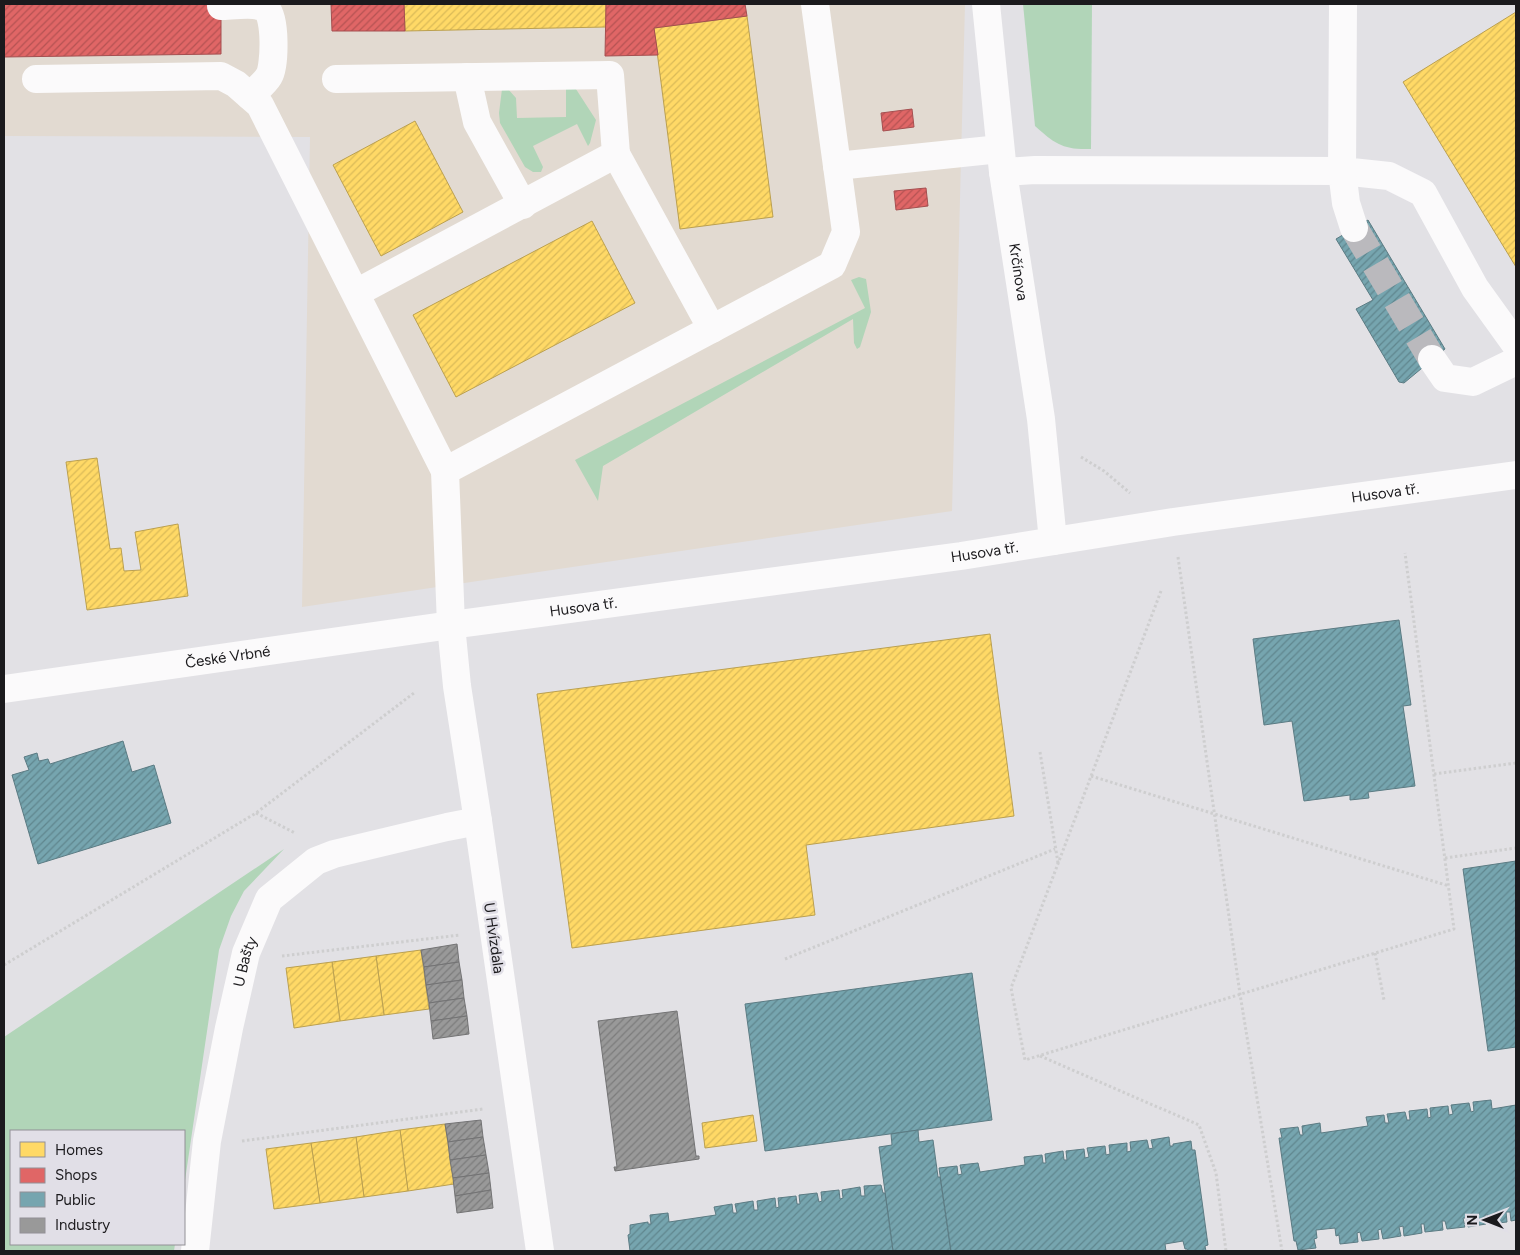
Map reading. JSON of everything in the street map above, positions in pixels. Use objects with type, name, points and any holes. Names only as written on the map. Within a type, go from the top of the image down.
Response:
[{"type":"street","points":[[36,79],[220,76],[236,84],[260,105],[445,471],[832,266],[846,232],[815,4]]},
{"type":"street","name":"Krčínova","points":[[986,4],[1002,161],[1041,419],[1053,541]]},
{"type":"street","points":[[1343,4],[1342,171],[1346,203],[1354,228]]},
{"type":"street","points":[[220,6],[258,5],[268,9],[272,19],[273,68],[269,77],[250,96]]},
{"type":"street","points":[[336,79],[610,76],[616,154],[712,329]]},
{"type":"street","points":[[467,77],[477,122],[523,206]]},
{"type":"street","points":[[356,294],[523,206],[616,154]]},
{"type":"street","points":[[837,166],[1002,161],[1035,170],[1342,171],[1389,176],[1423,193],[1475,288],[1516,345]]},
{"type":"street","points":[[1432,359],[1445,378],[1473,382],[1516,361]]},
{"type":"street","name":"U Hvízdala","points":[[445,471],[451,625],[457,686],[540,1251]]},
{"type":"street","name":"Husova tř.","points":[[451,625],[961,556],[1173,522],[1516,474]]},
{"type":"street","name":"České Vrbné","points":[[4,689],[451,625]]},
{"type":"street","name":"U Bašty","points":[[195,1251],[207,1143],[228,1028],[246,953],[269,899],[316,861],[334,854],[478,821]]},
{"type":"path","points":[[1076,454],[1104,471],[1133,495],[1152,502],[1173,522],[1240,994],[1282,1251]]},
{"type":"path","points":[[1161,591],[1011,988],[1025,1060],[1454,929],[1405,553]]},
{"type":"path","points":[[4,964],[256,813],[414,693]]},
{"type":"path","points":[[1040,752],[1058,863]]},
{"type":"path","points":[[1434,774],[1516,763]]},
{"type":"path","points":[[1091,776],[1449,886]]},
{"type":"path","points":[[1445,858],[1516,848]]},
{"type":"path","points":[[785,959],[1056,849]]},
{"type":"path","points":[[244,960],[493,931]]},
{"type":"path","points":[[1375,953],[1384,1000]]},
{"type":"path","points":[[1040,1056],[1199,1125],[1216,1173],[1226,1251]]},
{"type":"path","points":[[207,1143],[258,1139],[519,1104]]},
{"type":"shaded area","points":[[4,4],[965,4],[952,511],[302,607],[310,137],[4,136]]},
{"type":"green space","points":[[1023,4],[1092,4],[1091,149],[1060,145],[1035,126]]},
{"type":"green space","points":[[574,86],[596,120],[590,143],[588,146],[577,124],[533,146],[543,167],[541,172],[533,172],[525,167],[500,123],[499,113],[502,89],[507,88],[516,98],[517,118],[566,117],[566,87]]},
{"type":"green space","points":[[859,277],[866,279],[871,312],[860,347],[857,349],[854,343],[853,319],[603,466],[598,501],[575,460],[865,308],[851,280]]},
{"type":"green space","points":[[284,849],[244,891],[231,916],[219,950],[185,1180],[185,1130],[10,1130],[10,1245],[175,1245],[174,1251],[4,1251],[4,1037]]},
{"type":"building: Homes","points":[[404,4],[606,4],[606,27],[405,31]]},
{"type":"building: Homes","points":[[1516,12],[1516,267],[1403,82]]},
{"type":"building: Homes","points":[[747,16],[773,217],[680,229],[654,28]]},
{"type":"building: Homes","points":[[415,121],[463,212],[381,256],[333,165]]},
{"type":"building: Homes","points":[[592,221],[635,303],[456,397],[413,315]]},
{"type":"building: Homes","points":[[97,458],[110,549],[121,548],[124,571],[141,570],[135,532],[178,524],[188,596],[87,610],[66,462]]},
{"type":"building: Homes","points":[[990,634],[1014,816],[806,845],[815,915],[572,948],[537,694]]},
{"type":"building: Homes","points":[[421,950],[429,1009],[384,1015],[376,956]]},
{"type":"building: Homes","points":[[376,956],[384,1015],[340,1021],[332,962]]},
{"type":"building: Homes","points":[[332,962],[340,1021],[294,1028],[286,968]]},
{"type":"building: Homes","points":[[753,1115],[757,1141],[705,1148],[702,1123]]},
{"type":"building: Homes","points":[[445,1124],[454,1184],[408,1191],[400,1130]]},
{"type":"building: Homes","points":[[400,1130],[408,1191],[364,1197],[356,1137]]},
{"type":"building: Homes","points":[[356,1137],[364,1197],[320,1203],[311,1143]]},
{"type":"building: Homes","points":[[311,1143],[320,1203],[274,1209],[266,1149]]},
{"type":"building: Shops","points":[[4,4],[221,4],[221,54],[4,57]]},
{"type":"building: Shops","points":[[331,4],[404,4],[405,31],[332,31]]},
{"type":"building: Shops","points":[[606,4],[745,4],[747,16],[654,28],[658,55],[605,56]]},
{"type":"building: Shops","points":[[912,109],[914,127],[883,131],[881,113]]},
{"type":"building: Shops","points":[[926,188],[928,206],[896,210],[894,191]]},
{"type":"building: Public","points":[[1368,220],[1445,349],[1404,383],[1399,382],[1356,309],[1373,300],[1336,239]]},
{"type":"building: Public","points":[[1399,620],[1411,705],[1403,706],[1415,786],[1368,792],[1369,798],[1350,800],[1350,795],[1304,801],[1292,721],[1264,725],[1253,639]]},
{"type":"building: Public","points":[[123,741],[132,772],[154,765],[171,823],[38,864],[12,775],[29,770],[24,757],[37,753],[39,761],[48,759],[50,764]]},
{"type":"building: Public","points":[[1516,861],[1516,1047],[1488,1051],[1463,869]]},
{"type":"building: Public","points":[[972,973],[992,1120],[765,1151],[745,1004]]},
{"type":"building: Public","points":[[1491,1100],[1492,1109],[1516,1105],[1516,1220],[1511,1221],[1510,1212],[1506,1212],[1507,1222],[1489,1224],[1488,1215],[1485,1215],[1486,1224],[1468,1227],[1467,1218],[1463,1218],[1465,1227],[1447,1229],[1445,1221],[1442,1221],[1443,1230],[1425,1232],[1424,1224],[1421,1224],[1422,1233],[1404,1236],[1403,1226],[1399,1227],[1401,1236],[1383,1239],[1381,1229],[1378,1230],[1379,1239],[1362,1241],[1360,1232],[1357,1233],[1358,1242],[1340,1244],[1339,1235],[1336,1236],[1335,1228],[1316,1230],[1317,1238],[1314,1239],[1316,1248],[1298,1250],[1296,1241],[1294,1241],[1279,1138],[1282,1138],[1280,1129],[1298,1127],[1300,1135],[1303,1135],[1302,1126],[1320,1123],[1321,1133],[1368,1126],[1366,1117],[1384,1115],[1385,1123],[1389,1123],[1387,1114],[1405,1112],[1407,1120],[1410,1120],[1409,1111],[1427,1109],[1428,1118],[1431,1117],[1430,1108],[1448,1106],[1449,1115],[1453,1114],[1451,1105],[1469,1103],[1471,1112],[1474,1111],[1473,1102]]},
{"type":"building: Public","points":[[918,1130],[919,1142],[933,1140],[951,1251],[893,1251],[879,1147],[892,1145],[891,1134]]},
{"type":"building: Public","points":[[1169,1137],[1170,1146],[1191,1141],[1192,1150],[1195,1150],[1208,1245],[1205,1246],[1206,1251],[1188,1251],[1185,1249],[1183,1241],[1165,1244],[1166,1251],[951,1251],[939,1168],[957,1166],[958,1175],[962,1174],[960,1165],[978,1163],[980,1172],[1025,1165],[1024,1157],[1042,1155],[1043,1163],[1046,1163],[1045,1154],[1063,1151],[1064,1160],[1067,1160],[1066,1151],[1084,1149],[1085,1158],[1089,1157],[1087,1148],[1105,1146],[1106,1155],[1110,1154],[1109,1145],[1127,1143],[1127,1152],[1131,1151],[1130,1142],[1147,1140],[1149,1149],[1153,1148],[1151,1140]]},
{"type":"building: Public","points":[[881,1185],[883,1193],[885,1193],[893,1251],[630,1251],[628,1235],[630,1234],[630,1225],[648,1222],[648,1224],[651,1224],[650,1215],[668,1213],[669,1222],[716,1215],[714,1207],[732,1204],[733,1213],[737,1213],[735,1204],[753,1201],[754,1210],[758,1210],[757,1201],[775,1198],[776,1208],[779,1207],[778,1198],[796,1196],[797,1204],[800,1204],[799,1195],[817,1193],[819,1202],[822,1201],[821,1192],[839,1190],[840,1199],[843,1198],[842,1190],[860,1187],[861,1196],[865,1196],[864,1186]]},
{"type":"building: Industry","points":[[457,944],[459,962],[424,967],[421,950]]},
{"type":"building: Industry","points":[[459,962],[462,980],[426,985],[424,967]]},
{"type":"building: Industry","points":[[462,980],[464,998],[429,1003],[426,985]]},
{"type":"building: Industry","points":[[464,998],[467,1016],[431,1021],[429,1003]]},
{"type":"building: Industry","points":[[677,1011],[696,1156],[699,1156],[699,1159],[615,1171],[614,1167],[617,1167],[598,1021]]},
{"type":"building: Industry","points":[[467,1016],[469,1034],[433,1039],[431,1021]]},
{"type":"building: Industry","points":[[481,1120],[483,1137],[448,1142],[445,1124]]},
{"type":"building: Industry","points":[[483,1137],[486,1155],[450,1160],[448,1142]]},
{"type":"building: Industry","points":[[486,1155],[489,1173],[453,1178],[450,1160]]},
{"type":"building: Industry","points":[[489,1173],[491,1190],[455,1196],[453,1178]]},
{"type":"building: Industry","points":[[491,1190],[493,1208],[457,1213],[455,1196]]},
{"type":"tunnel","points":[[1354,228],[1432,359]]}]
